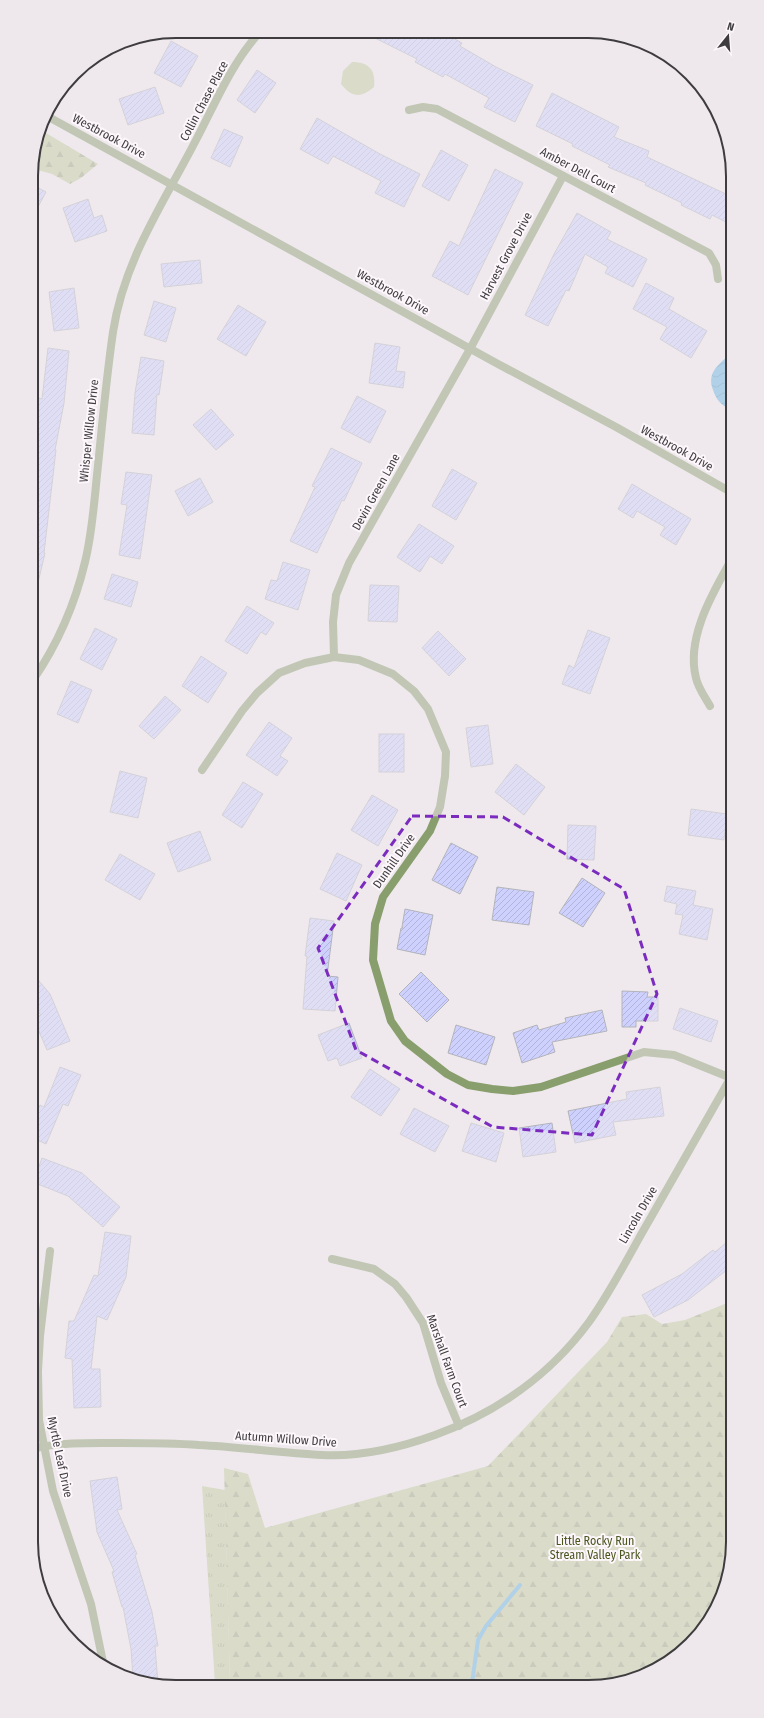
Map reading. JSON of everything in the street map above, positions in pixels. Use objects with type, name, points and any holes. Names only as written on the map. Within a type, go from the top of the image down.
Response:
[{"type":"street","name":"Collin Chase Place","points":[[173,184],[232,73],[250,42],[254,38]]},
{"type":"street","name":"Amber Dell Court","points":[[409,110],[424,107],[437,109],[708,253],[716,265],[718,279]]},
{"type":"street","name":"Westbrook Drive","points":[[51,118],[173,184],[470,349],[609,423],[726,489]]},
{"type":"street","name":"Harvest Grove Drive","points":[[470,349],[563,176]]},
{"type":"street","name":"Whisper Willow Drive","points":[[38,673],[60,633],[77,592],[85,561],[92,528],[106,381],[118,307],[132,262],[144,235],[173,184]]},
{"type":"street","name":"Devin Green Lane","points":[[334,657],[333,622],[336,595],[350,563],[470,349]]},
{"type":"street","points":[[710,706],[696,680],[693,664],[696,640],[714,590],[726,569]]},
{"type":"street","name":"Dunhill Drive","points":[[202,770],[242,711],[257,693],[279,673],[305,663],[334,657],[359,660],[393,674],[414,691],[428,709],[446,752],[445,776],[440,807],[430,831],[383,897],[375,924],[373,960],[391,1021],[405,1041],[447,1074],[468,1085],[492,1089],[513,1091],[541,1087],[644,1052],[674,1056],[726,1076]]},
{"type":"street","name":"Lincoln Drive","points":[[557,1359],[601,1304],[726,1087]]},
{"type":"street","name":"Myrtle Leaf Drive","points":[[50,1251],[40,1336],[38,1371],[40,1447],[95,1618],[102,1659]]},
{"type":"street","name":"Marshall Farm Court","points":[[332,1259],[367,1266],[374,1269],[389,1280],[406,1297],[423,1323],[441,1383],[459,1426]]},
{"type":"street","name":"Autumn Willow Drive","points":[[40,1447],[95,1443],[198,1444],[328,1456],[390,1450],[459,1426],[508,1399],[557,1359]]},
{"type":"highlighted area","points":[[412,816],[503,817],[624,889],[657,994],[592,1135],[493,1127],[356,1050],[318,948]]},
{"type":"green space","points":[[352,62],[367,65],[374,76],[374,87],[361,95],[349,92],[341,84],[343,71]]},
{"type":"green space","points":[[45,133],[98,164],[81,178],[70,184],[52,174],[38,170]]},
{"type":"green space","name":"Little Rocky Run Stream Valley Park","points":[[726,1303],[726,1551],[716,1595],[703,1619],[679,1646],[665,1657],[649,1666],[633,1673],[606,1679],[230,1680],[224,1468],[248,1474],[265,1528],[488,1466],[607,1342],[622,1317],[646,1314],[662,1324],[685,1320]]},
{"type":"green space","points":[[202,1486],[225,1490],[230,1680],[215,1680]]},
{"type":"water","points":[[726,358],[726,407],[717,399],[711,384],[712,374],[717,366]]},
{"type":"building","points":[[375,38],[453,38],[462,43],[460,46],[496,67],[533,85],[515,122],[484,107],[489,98],[445,74],[443,77],[415,62],[417,59]]},
{"type":"building","points":[[171,41],[198,56],[181,87],[154,73]]},
{"type":"building","points":[[257,70],[276,83],[255,113],[237,100]]},
{"type":"building","points":[[155,87],[164,113],[128,125],[119,99]]},
{"type":"building","points":[[552,93],[619,127],[614,137],[649,151],[647,157],[726,194],[726,222],[712,215],[710,219],[681,205],[682,203],[645,185],[646,183],[608,167],[610,165],[572,146],[573,144],[536,126]]},
{"type":"building","points":[[317,118],[380,154],[420,174],[404,207],[375,193],[381,181],[333,156],[328,164],[300,149]]},
{"type":"building","points":[[224,129],[243,137],[230,167],[211,158]]},
{"type":"building","points":[[441,150],[468,165],[449,201],[422,186]]},
{"type":"building","points":[[495,169],[523,183],[468,295],[432,276],[450,241],[459,246]]},
{"type":"building","points":[[38,188],[46,192],[38,207]]},
{"type":"building","points":[[88,199],[94,218],[102,215],[107,231],[75,242],[63,208]]},
{"type":"building","points":[[577,213],[611,232],[607,239],[647,259],[633,287],[605,273],[608,267],[585,254],[569,291],[566,290],[548,326],[525,315],[554,254]]},
{"type":"building","points":[[200,260],[202,283],[164,287],[161,264]]},
{"type":"building","points":[[646,283],[674,298],[669,309],[707,331],[691,358],[660,339],[667,327],[633,309]]},
{"type":"building","points":[[74,288],[79,328],[54,331],[49,292]]},
{"type":"building","points":[[154,301],[176,308],[166,342],[144,335]]},
{"type":"building","points":[[238,305],[266,322],[246,356],[217,339]]},
{"type":"building","points":[[375,343],[400,347],[396,371],[405,372],[403,388],[369,383]]},
{"type":"building","points":[[48,348],[69,351],[64,403],[55,450],[45,553],[38,583],[38,398],[42,399]]},
{"type":"building","points":[[141,357],[164,361],[159,395],[157,394],[154,435],[132,433],[135,393]]},
{"type":"building","points":[[357,396],[386,411],[370,443],[341,428]]},
{"type":"building","points":[[211,409],[234,435],[216,450],[193,425]]},
{"type":"building","points":[[331,448],[362,463],[344,501],[342,500],[317,553],[290,541],[315,487],[312,486]]},
{"type":"building","points":[[452,469],[477,483],[456,520],[432,506]]},
{"type":"building","points":[[126,472],[152,475],[140,559],[119,555],[127,505],[121,504]]},
{"type":"building","points":[[200,478],[213,502],[188,516],[175,491]]},
{"type":"building","points":[[632,484],[691,519],[676,545],[660,535],[665,527],[637,511],[633,518],[618,509]]},
{"type":"building","points":[[419,524],[454,546],[442,564],[430,556],[420,572],[397,557]]},
{"type":"building","points":[[283,562],[310,570],[298,610],[265,599],[271,580],[277,581]]},
{"type":"building","points":[[112,574],[138,582],[131,607],[104,599]]},
{"type":"building","points":[[370,585],[399,586],[397,622],[368,621]]},
{"type":"building","points":[[247,606],[274,623],[266,635],[261,632],[247,654],[225,641]]},
{"type":"building","points":[[95,628],[117,639],[102,670],[80,659]]},
{"type":"building","points":[[588,630],[610,638],[590,694],[562,684],[569,665],[574,668]]},
{"type":"building","points":[[438,631],[466,659],[449,676],[422,648]]},
{"type":"building","points":[[201,656],[227,673],[208,703],[182,686]]},
{"type":"building","points":[[71,681],[92,690],[78,723],[57,714]]},
{"type":"building","points":[[165,696],[181,710],[154,739],[139,726]]},
{"type":"building","points":[[269,722],[292,738],[280,756],[288,761],[277,776],[246,755]]},
{"type":"building","points":[[488,725],[493,764],[471,767],[466,728]]},
{"type":"building","points":[[379,734],[404,734],[404,772],[379,772]]},
{"type":"building","points":[[516,764],[545,787],[524,815],[495,792]]},
{"type":"building","points":[[120,771],[147,778],[138,818],[110,812]]},
{"type":"building","points":[[243,782],[263,794],[242,828],[222,815]]},
{"type":"building","points":[[372,795],[398,810],[378,846],[351,830]]},
{"type":"building","points":[[691,809],[726,814],[724,840],[688,835]]},
{"type":"building","points":[[568,825],[596,826],[594,860],[567,859]]},
{"type":"building","points":[[200,831],[211,860],[178,872],[167,843]]},
{"type":"building","points":[[451,843],[478,857],[460,894],[432,880]]},
{"type":"building","points":[[337,853],[362,865],[346,901],[320,889]]},
{"type":"building","points":[[120,854],[155,874],[140,900],[105,880]]},
{"type":"building","points":[[582,878],[605,893],[583,927],[559,913]]},
{"type":"building","points":[[667,886],[696,891],[693,905],[713,909],[707,940],[679,934],[683,915],[675,914],[677,904],[664,901]]},
{"type":"building","points":[[497,887],[534,892],[529,925],[492,920]]},
{"type":"building","points":[[405,909],[433,915],[425,955],[397,949],[401,928],[403,928]]},
{"type":"building","points":[[310,918],[334,921],[327,976],[338,977],[335,1011],[303,1009],[307,956],[305,956]]},
{"type":"building","points":[[421,972],[449,1000],[427,1022],[399,994]]},
{"type":"building","points":[[38,980],[50,994],[70,1041],[47,1050],[38,1029],[38,1016],[41,1015],[38,1012]]},
{"type":"building","points":[[622,991],[648,992],[647,997],[658,997],[658,1021],[636,1021],[636,1027],[622,1027]]},
{"type":"building","points":[[680,1008],[718,1021],[711,1042],[673,1029]]},
{"type":"building","points":[[602,1010],[607,1031],[552,1042],[555,1052],[522,1063],[513,1033],[537,1025],[539,1030],[566,1022],[565,1018]]},
{"type":"building","points":[[349,1023],[362,1058],[340,1066],[337,1058],[328,1061],[318,1035]]},
{"type":"building","points":[[456,1025],[495,1037],[486,1065],[448,1053]]},
{"type":"building","points":[[60,1067],[81,1075],[68,1106],[63,1104],[46,1144],[38,1140],[38,1109],[40,1105],[44,1107]]},
{"type":"building","points":[[370,1069],[400,1089],[381,1116],[351,1097]]},
{"type":"building","points":[[660,1087],[664,1116],[613,1122],[616,1135],[575,1143],[568,1111],[627,1099],[626,1092]]},
{"type":"building","points":[[414,1108],[449,1126],[435,1152],[400,1134]]},
{"type":"building","points":[[471,1123],[504,1133],[496,1162],[462,1151]]},
{"type":"building","points":[[552,1123],[556,1152],[523,1157],[519,1128]]},
{"type":"building","points":[[42,1158],[82,1173],[120,1207],[103,1227],[68,1196],[38,1184],[38,1169]]},
{"type":"building","points":[[105,1232],[131,1236],[126,1277],[107,1320],[97,1316],[91,1369],[100,1369],[101,1407],[74,1408],[72,1359],[65,1358],[69,1321],[74,1321],[94,1275],[98,1276]]},
{"type":"building","points":[[726,1243],[726,1271],[688,1300],[654,1317],[642,1295],[682,1274],[713,1250],[715,1252]]},
{"type":"building","points":[[117,1477],[122,1509],[117,1510],[137,1554],[135,1555],[152,1612],[158,1646],[155,1646],[158,1679],[133,1673],[131,1649],[123,1607],[112,1572],[114,1571],[97,1532],[90,1481]]},
{"type":"waterway","points":[[472,1680],[478,1640],[486,1626],[520,1585]]}]
